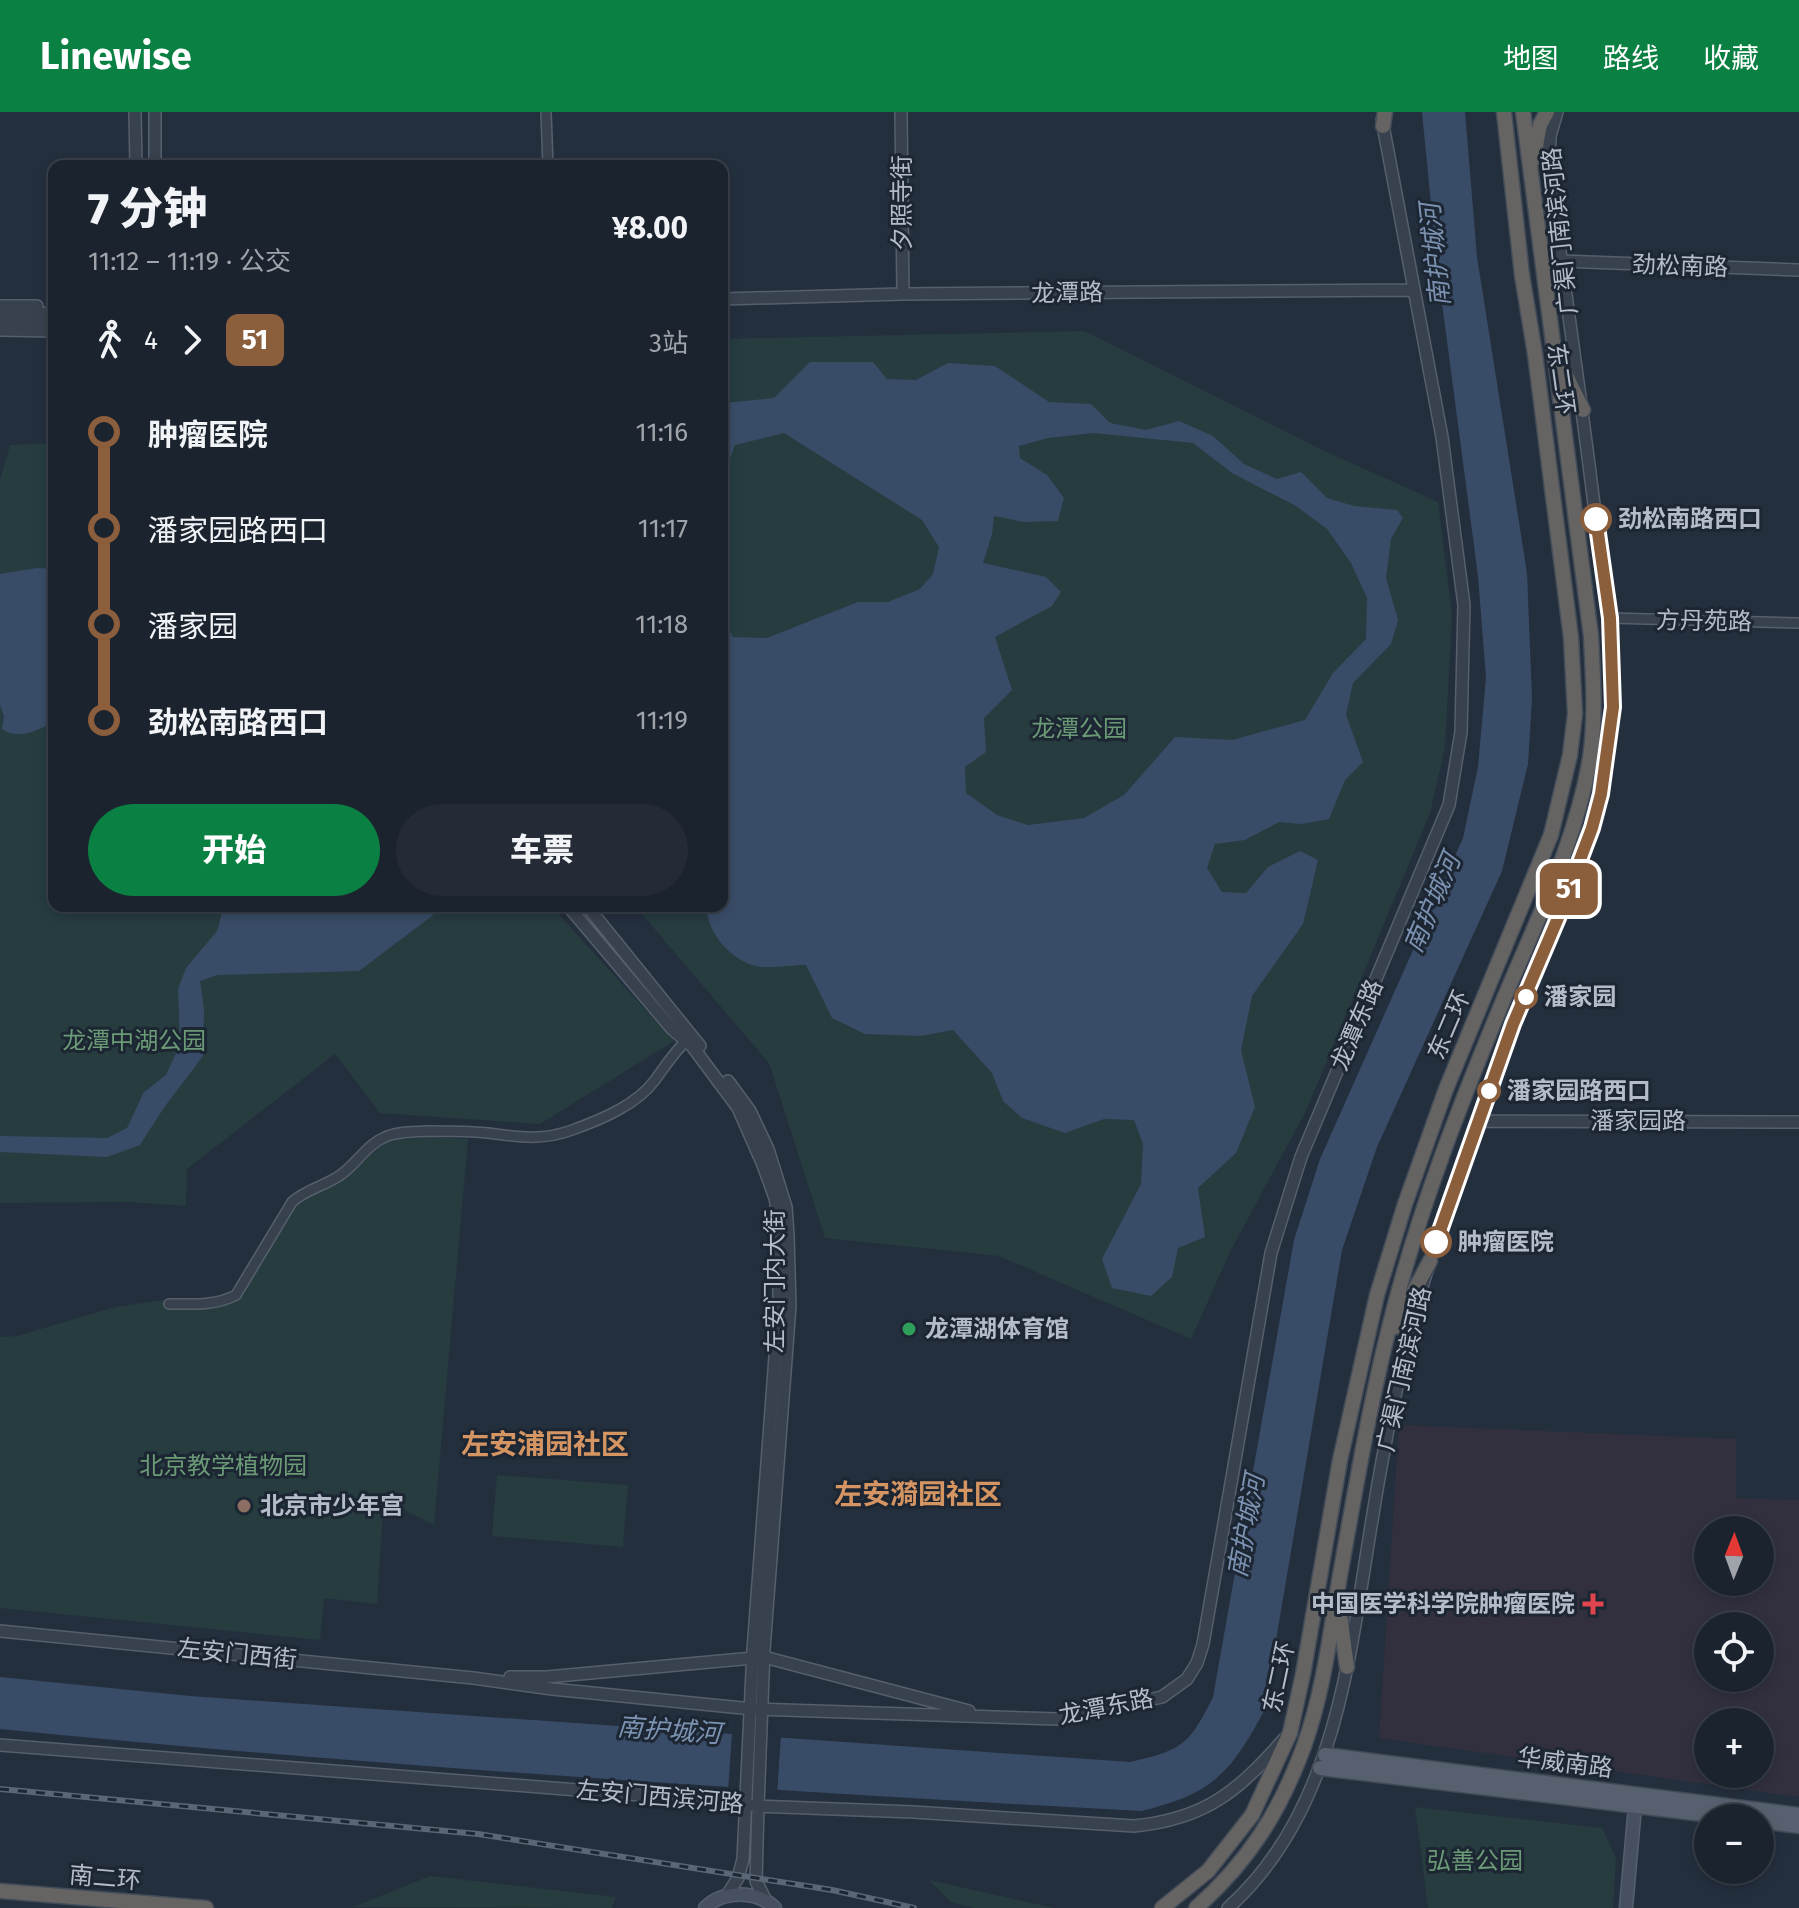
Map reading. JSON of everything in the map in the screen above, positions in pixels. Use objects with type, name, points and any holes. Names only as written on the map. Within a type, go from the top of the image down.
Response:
[{"type":"highway","name":"东二环","points":[[1162,1908],[1208,1871],[1252,1815],[1290,1733],[1340,1460],[1377,1295],[1446,1089],[1551,835],[1570,755],[1575,714],[1571,638],[1522,275],[1504,112]]},
{"type":"highway","name":"东二环","points":[[1196,1908],[1223,1884],[1247,1855],[1289,1786],[1314,1713],[1359,1464],[1384,1349],[1423,1210],[1464,1096],[1569,841],[1590,758],[1594,715],[1591,636],[1523,112]]},
{"type":"highway","points":[[1530,176],[1540,125],[1547,112]]},
{"type":"highway","points":[[1555,352],[1583,410]]},
{"type":"highway","points":[[1384,1349],[1430,1261]]},
{"type":"highway","points":[[1337,1595],[1347,1667]]},
{"type":"highway","name":"南二环","points":[[0,1891],[206,1908]]},
{"type":"main road","name":"华威南路","points":[[1322,1762],[1694,1813]]},
{"type":"main road","name":"华威南路","points":[[1322,1762],[1799,1815]]},
{"type":"main road","points":[[1626,1908],[1635,1806]]},
{"type":"main road","points":[[1774,1823],[1799,1826]]},
{"type":"main road","points":[[705,1908],[727,1895],[744,1895],[770,1904]]},
{"type":"street","points":[[135,112],[136,160]]},
{"type":"street","points":[[155,112],[155,160]]},
{"type":"street","points":[[546,112],[548,160]]},
{"type":"street","name":"夕照寺街","points":[[901,112],[903,294]]},
{"type":"street","name":"广渠门南滨河路","points":[[1228,1908],[1287,1837],[1322,1762],[1347,1667],[1387,1437],[1430,1261],[1513,1024],[1558,918],[1592,828],[1601,794],[1613,707],[1610,618],[1549,168],[1550,136],[1557,112]]},
{"type":"street","name":"龙潭东路","points":[[758,1709],[1057,1719],[1162,1697],[1187,1679],[1197,1663],[1203,1644],[1271,1253],[1301,1157],[1449,805],[1461,732],[1464,605],[1442,437],[1412,290],[1383,117]]},
{"type":"street","name":"劲松南路","points":[[1561,261],[1799,270]]},
{"type":"street","name":"龙潭路","points":[[728,299],[903,294],[1412,290]]},
{"type":"street","points":[[0,306],[48,306]]},
{"type":"street","points":[[0,314],[48,313]]},
{"type":"street","points":[[0,322],[48,323]]},
{"type":"street","points":[[0,330],[48,331]]},
{"type":"street","name":"方丹苑路","points":[[1610,618],[1799,623]]},
{"type":"street","name":"左安门内大街","points":[[573,912],[672,1029],[689,1039]]},
{"type":"street","name":"左安门内大街","points":[[592,912],[738,1108],[775,1198],[779,1223],[779,1303],[752,1801]]},
{"type":"street","points":[[169,1304],[211,1303],[236,1295],[292,1202],[300,1194],[323,1186],[345,1171],[361,1153],[385,1137],[411,1132],[446,1131],[518,1138],[570,1131],[643,1093],[655,1081],[672,1053],[689,1039]]},
{"type":"street","name":"潘家园路","points":[[1478,1121],[1799,1122]]},
{"type":"street","name":"左安门西街","points":[[0,1631],[758,1709]]},
{"type":"street","name":"龙潭东路","points":[[759,1657],[984,1715]]},
{"type":"street","name":"左安门西街","points":[[473,1678],[547,1677],[759,1657]]},
{"type":"street","name":"左安门西滨河路","points":[[0,1745],[614,1793],[1134,1826],[1163,1823],[1192,1815],[1223,1798],[1251,1776],[1290,1733]]},
{"type":"street","points":[[727,1895],[742,1870],[752,1801]]},
{"type":"street","points":[[752,1801],[756,1881],[770,1904]]},
{"type":"shaded area","name":"中国医学科学院肿瘤医院","points":[[1399,1425],[1736,1439],[1736,1498],[1799,1500],[1799,1797],[1735,1788],[1774,1788],[1774,1708],[1694,1708],[1694,1782],[1379,1738]]},
{"type":"green space","name":"龙潭公园","points":[[1084,331],[1316,447],[1438,502],[1452,615],[1445,748],[1430,813],[1306,1111],[1230,1252],[1191,1339],[999,1256],[825,1238],[769,1063],[640,912],[728,912],[728,339]]},
{"type":"green space","name":"龙潭中湖公园","points":[[48,443],[48,912],[556,912],[674,1041],[540,1124],[380,1113],[335,1054],[187,1169],[186,1206],[129,1202],[0,1203],[0,480],[10,445]]},
{"type":"green space","name":"北京教学植物园","points":[[412,1136],[468,1139],[434,1525],[384,1500],[377,1604],[324,1598],[320,1640],[0,1608],[0,1337],[17,1336],[115,1307],[164,1300],[232,1302],[243,1294],[294,1207],[360,1165],[386,1141]]},
{"type":"green space","points":[[497,1475],[628,1485],[623,1547],[492,1536]]},
{"type":"green space","name":"弘善公园","points":[[1415,1807],[1602,1828],[1616,1858],[1613,1908],[1428,1908]]},
{"type":"green space","points":[[430,1876],[616,1897],[612,1908],[353,1907]]},
{"type":"green space","points":[[929,1880],[1054,1908],[974,1908],[951,1902]]},
{"type":"water","name":"南护城河","points":[[1422,112],[1465,112],[1477,257],[1527,573],[1532,698],[1528,764],[1502,871],[1377,1147],[1342,1250],[1264,1711],[1229,1766],[1202,1788],[1185,1797],[1141,1811],[570,1776],[285,1755],[0,1729],[0,1677],[190,1696],[1130,1762],[1162,1754],[1190,1735],[1213,1697],[1294,1240],[1320,1159],[1463,838],[1478,767],[1486,678],[1478,576],[1437,265]]},
{"type":"water","points":[[810,362],[873,362],[887,379],[916,380],[948,363],[995,366],[1049,402],[1091,404],[1110,423],[1146,430],[1179,421],[1213,436],[1244,464],[1277,479],[1301,472],[1327,498],[1354,506],[1397,510],[1403,518],[1391,539],[1386,578],[1398,620],[1391,644],[1353,683],[1346,715],[1363,762],[1345,780],[1329,819],[1302,824],[1279,822],[1245,840],[1215,844],[1207,868],[1222,892],[1246,893],[1268,867],[1300,851],[1318,860],[1303,924],[1252,996],[1241,1050],[1255,1107],[1236,1153],[1198,1188],[1205,1237],[1178,1248],[1172,1277],[1151,1296],[1112,1288],[1102,1259],[1141,1184],[1143,1144],[1134,1120],[1104,1119],[1065,1133],[1022,1118],[1003,1101],[992,1073],[953,1030],[921,1036],[865,1034],[832,1018],[806,965],[755,966],[729,951],[715,935],[708,912],[728,912],[728,628],[733,637],[767,638],[858,602],[888,602],[920,589],[933,574],[939,547],[922,520],[784,433],[735,445],[728,464],[728,403],[774,398]],"holes":[[[1093,433],[1193,443],[1232,473],[1296,506],[1327,529],[1351,563],[1367,598],[1366,639],[1333,673],[1305,720],[1232,740],[1175,737],[1124,795],[1084,818],[1028,825],[997,815],[966,793],[965,767],[986,752],[984,718],[1012,690],[995,637],[1052,606],[1061,592],[1046,577],[983,563],[994,516],[1024,522],[1058,521],[1064,498],[1047,475],[1020,458],[1019,446],[1048,438]]]},
{"type":"water","points":[[48,569],[48,725],[28,733],[15,734],[2,729],[0,574]]},
{"type":"water","points":[[222,912],[435,912],[359,971],[217,975],[200,981],[204,1009],[203,1056],[140,1145],[107,1157],[0,1152],[0,1136],[107,1138],[127,1128],[144,1092],[166,1075],[180,1044],[178,989],[186,968],[217,931]]},
{"type":"pier","points":[[732,1732],[781,1735],[777,1795],[728,1791]]},
{"type":"railway","points":[[0,1789],[478,1834],[832,1890],[914,1908]]},
{"type":"bus line","name":"51","points":[[1436,1242],[1513,1024],[1592,828],[1601,794],[1613,707],[1610,618],[1596,519]]},
{"type":"place","name":"劲松南路西口","points":[[1596,519]]},
{"type":"place","name":"潘家园","points":[[1526,997]]},
{"type":"place","name":"潘家园路西口","points":[[1489,1091]]},
{"type":"place","name":"肿瘤医院","points":[[1436,1242]]},
{"type":"place","name":"龙潭湖体育馆","points":[[909,1329]]},
{"type":"place","name":"北京市少年宫","points":[[244,1506]]},
{"type":"place","name":"中国医学科学院肿瘤医院","points":[[1593,1604]]},
{"type":"district","name":"左安浦园社区","points":[[545,1444]]},
{"type":"district","name":"左安漪园社区","points":[[918,1494]]}]
